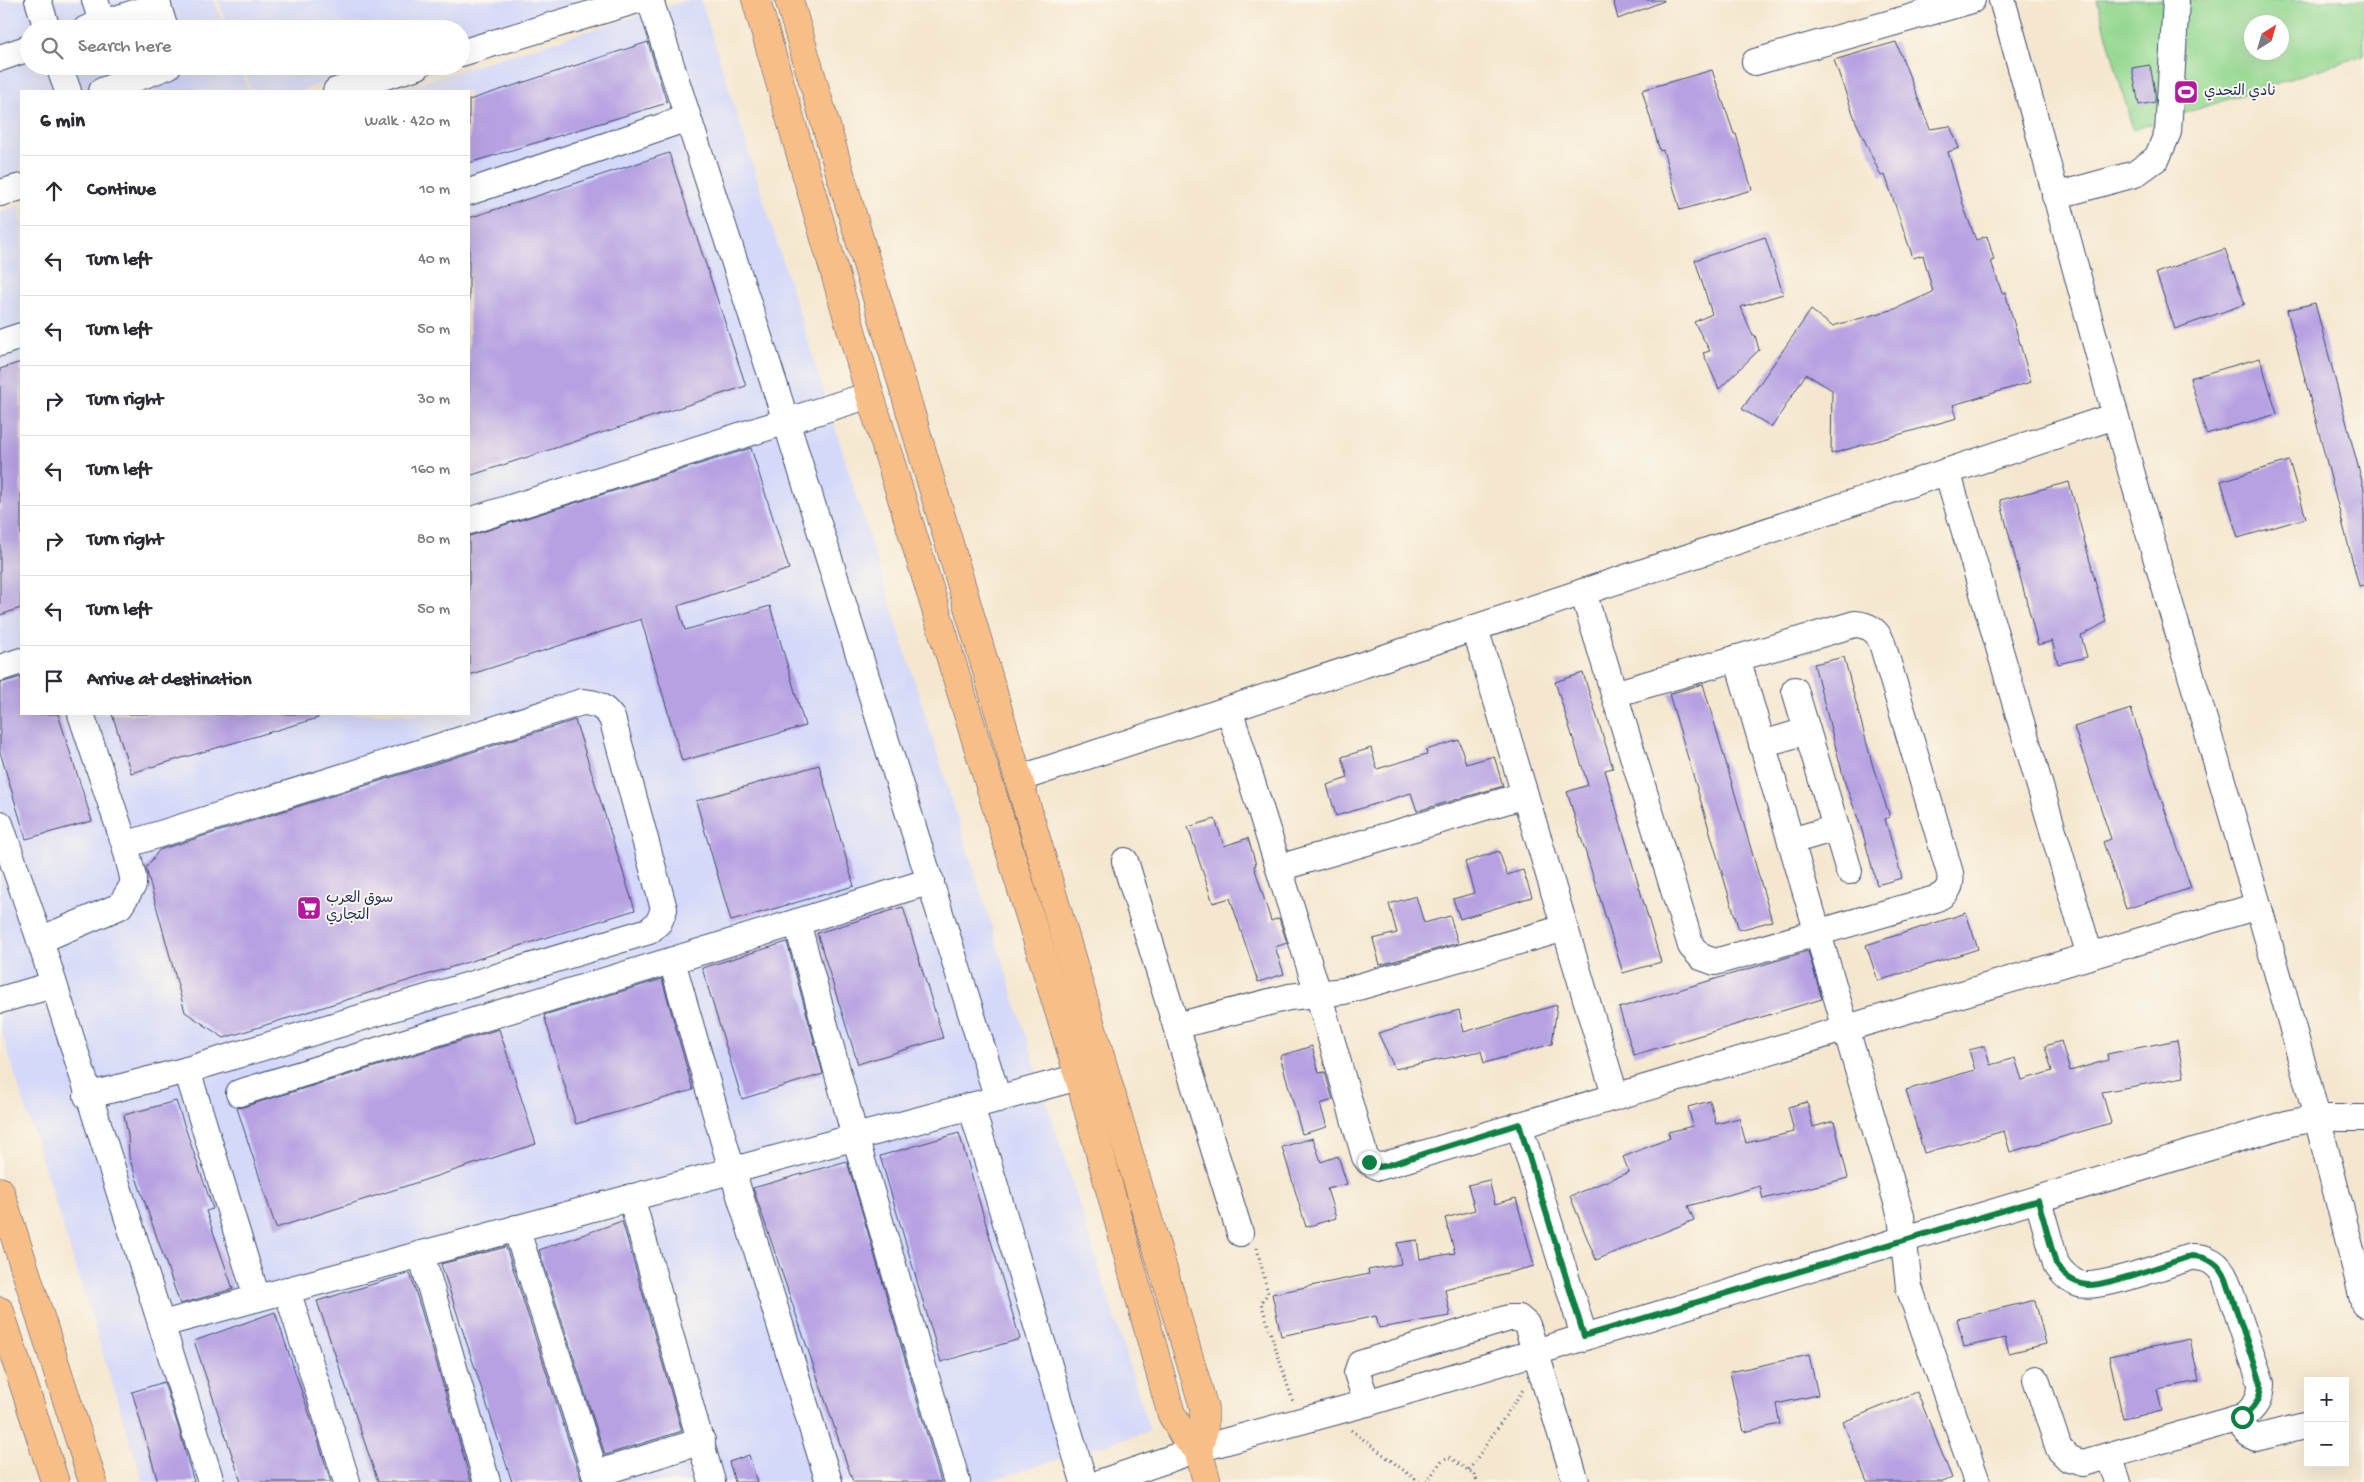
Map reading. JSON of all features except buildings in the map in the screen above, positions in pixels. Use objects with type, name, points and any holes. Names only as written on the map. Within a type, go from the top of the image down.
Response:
[{"type":"main road","points":[[756,0],[870,395],[1079,1077],[1171,1413],[1183,1435],[1198,1449],[1207,1482]]},
{"type":"main road","points":[[789,0],[1204,1408],[1204,1429],[1198,1449]]},
{"type":"main road","points":[[0,1191],[93,1482]]},
{"type":"main road","points":[[0,1311],[55,1482]]},
{"type":"street","points":[[38,0],[44,20]]},
{"type":"street","points":[[470,50],[637,0]]},
{"type":"street","points":[[650,0],[786,421],[998,1099]]},
{"type":"street","points":[[1755,62],[1972,0]]},
{"type":"street","points":[[2002,0],[2115,416],[2258,906],[2331,1171],[2364,1304]]},
{"type":"street","points":[[2055,196],[2136,174],[2157,158],[2168,132],[2176,0]]},
{"type":"street","points":[[97,20],[160,11]]},
{"type":"street","points":[[0,58],[20,51]]},
{"type":"street","points":[[62,75],[68,90]]},
{"type":"street","points":[[114,81],[136,75]]},
{"type":"street","points":[[339,90],[388,75]]},
{"type":"street","points":[[470,192],[688,118]]},
{"type":"street","points":[[0,193],[20,186]]},
{"type":"street","points":[[0,343],[20,336]]},
{"type":"street","points":[[470,521],[870,395]]},
{"type":"street","points":[[1018,779],[2115,416]]},
{"type":"street","points":[[1947,471],[2090,956]]},
{"type":"street","points":[[1583,592],[1614,694],[1691,946],[1701,957],[1715,962],[1935,899],[1946,892],[1949,886],[1950,873],[1887,661],[1876,632],[1863,624],[1855,624],[1614,694]]},
{"type":"street","points":[[1475,628],[1615,1095]]},
{"type":"street","points":[[1737,658],[1901,1216],[1909,1287],[1976,1482]]},
{"type":"street","points":[[0,668],[20,662]]},
{"type":"street","points":[[1795,690],[1849,871]]},
{"type":"street","points":[[87,1096],[188,1070],[649,931],[659,922],[664,909],[612,718],[605,709],[596,703],[582,702],[125,844]]},
{"type":"street","points":[[1229,709],[1318,993],[1366,1157],[1374,1165],[1385,1166],[1615,1095],[1846,1029],[2258,906]]},
{"type":"street","points":[[40,940],[120,906],[128,895],[133,877],[125,844],[81,715]]},
{"type":"street","points":[[1762,744],[1807,731]]},
{"type":"street","points":[[1279,868],[1525,795]]},
{"type":"street","points":[[0,824],[40,940],[87,1096],[162,1324],[211,1482]]},
{"type":"street","points":[[1791,841],[1836,828]]},
{"type":"street","points":[[1125,861],[1240,1233]]},
{"type":"street","points":[[239,1093],[931,881]]},
{"type":"street","points":[[797,922],[855,1137],[957,1482]]},
{"type":"street","points":[[1176,1026],[1289,997],[1344,991],[1565,928]]},
{"type":"street","points":[[672,961],[732,1170],[829,1482]]},
{"type":"street","points":[[0,1000],[53,985]]},
{"type":"street","points":[[188,1070],[257,1298]]},
{"type":"street","points":[[162,1324],[1079,1077]]},
{"type":"street","points":[[971,1106],[1084,1482]]},
{"type":"street","points":[[1102,1482],[1198,1449],[1367,1402],[1538,1358],[1584,1336],[2290,1123],[2316,1118],[2364,1118]]},
{"type":"street","points":[[1519,1124],[1584,1336]]},
{"type":"street","points":[[631,1197],[702,1441],[712,1482]]},
{"type":"street","points":[[2036,1379],[2056,1442],[2063,1454],[2076,1462],[2083,1463],[2235,1420],[2249,1413],[2254,1408],[2261,1392],[2261,1383],[2226,1279],[2218,1266],[2205,1258],[2191,1256],[2099,1284],[2078,1284],[2061,1273],[2056,1264],[2038,1200]]},
{"type":"street","points":[[516,1228],[597,1478],[702,1441]]},
{"type":"street","points":[[420,1254],[487,1482]]},
{"type":"street","points":[[287,1290],[347,1482]]},
{"type":"street","points":[[1367,1402],[1357,1374],[1360,1364],[1509,1318],[1519,1318],[1527,1325],[1576,1482]]},
{"type":"street","points":[[2235,1420],[2249,1434],[2256,1438],[2304,1426]]},
{"type":"street","points":[[2109,1456],[2118,1482]]},
{"type":"path","points":[[1240,1233],[1256,1246],[1268,1293],[1261,1303],[1299,1421]]},
{"type":"path","points":[[1469,1470],[1538,1358]]},
{"type":"path","points":[[1329,1413],[1419,1482]]},
{"type":"path","points":[[1427,1482],[1445,1458],[1452,1458],[1469,1470],[1475,1475],[1477,1482]]},
{"type":"shaded area","points":[[0,0],[214,0],[222,20],[20,20],[20,75],[243,75],[249,90],[20,90],[20,172],[0,179]]},
{"type":"shaded area","points":[[218,0],[602,0],[470,39],[470,20],[226,20]]},
{"type":"shaded area","points":[[689,0],[701,0],[1150,1431],[986,1482],[143,1482],[0,1027],[0,212],[20,206],[20,715],[470,715],[470,90],[396,90],[445,75],[470,75],[470,67]]},
{"type":"shaded area","points":[[246,75],[352,75],[302,90],[252,90]]},
{"type":"green space","name":"نادي التحدي","points":[[2097,0],[2364,0],[2364,55],[2133,130]]},
{"type":"place","name":"نادي التحدي","points":[[2186,92]]},
{"type":"place","name":"سوق العرب التجاري","points":[[309,908]]},
{"type":"route","points":[[1369,1162],[1379,1167],[1385,1166],[1519,1124],[1584,1336],[2038,1200],[2056,1264],[2061,1273],[2078,1284],[2099,1284],[2191,1256],[2205,1258],[2218,1266],[2226,1279],[2261,1383],[2261,1392],[2254,1408],[2242,1417]]}]
